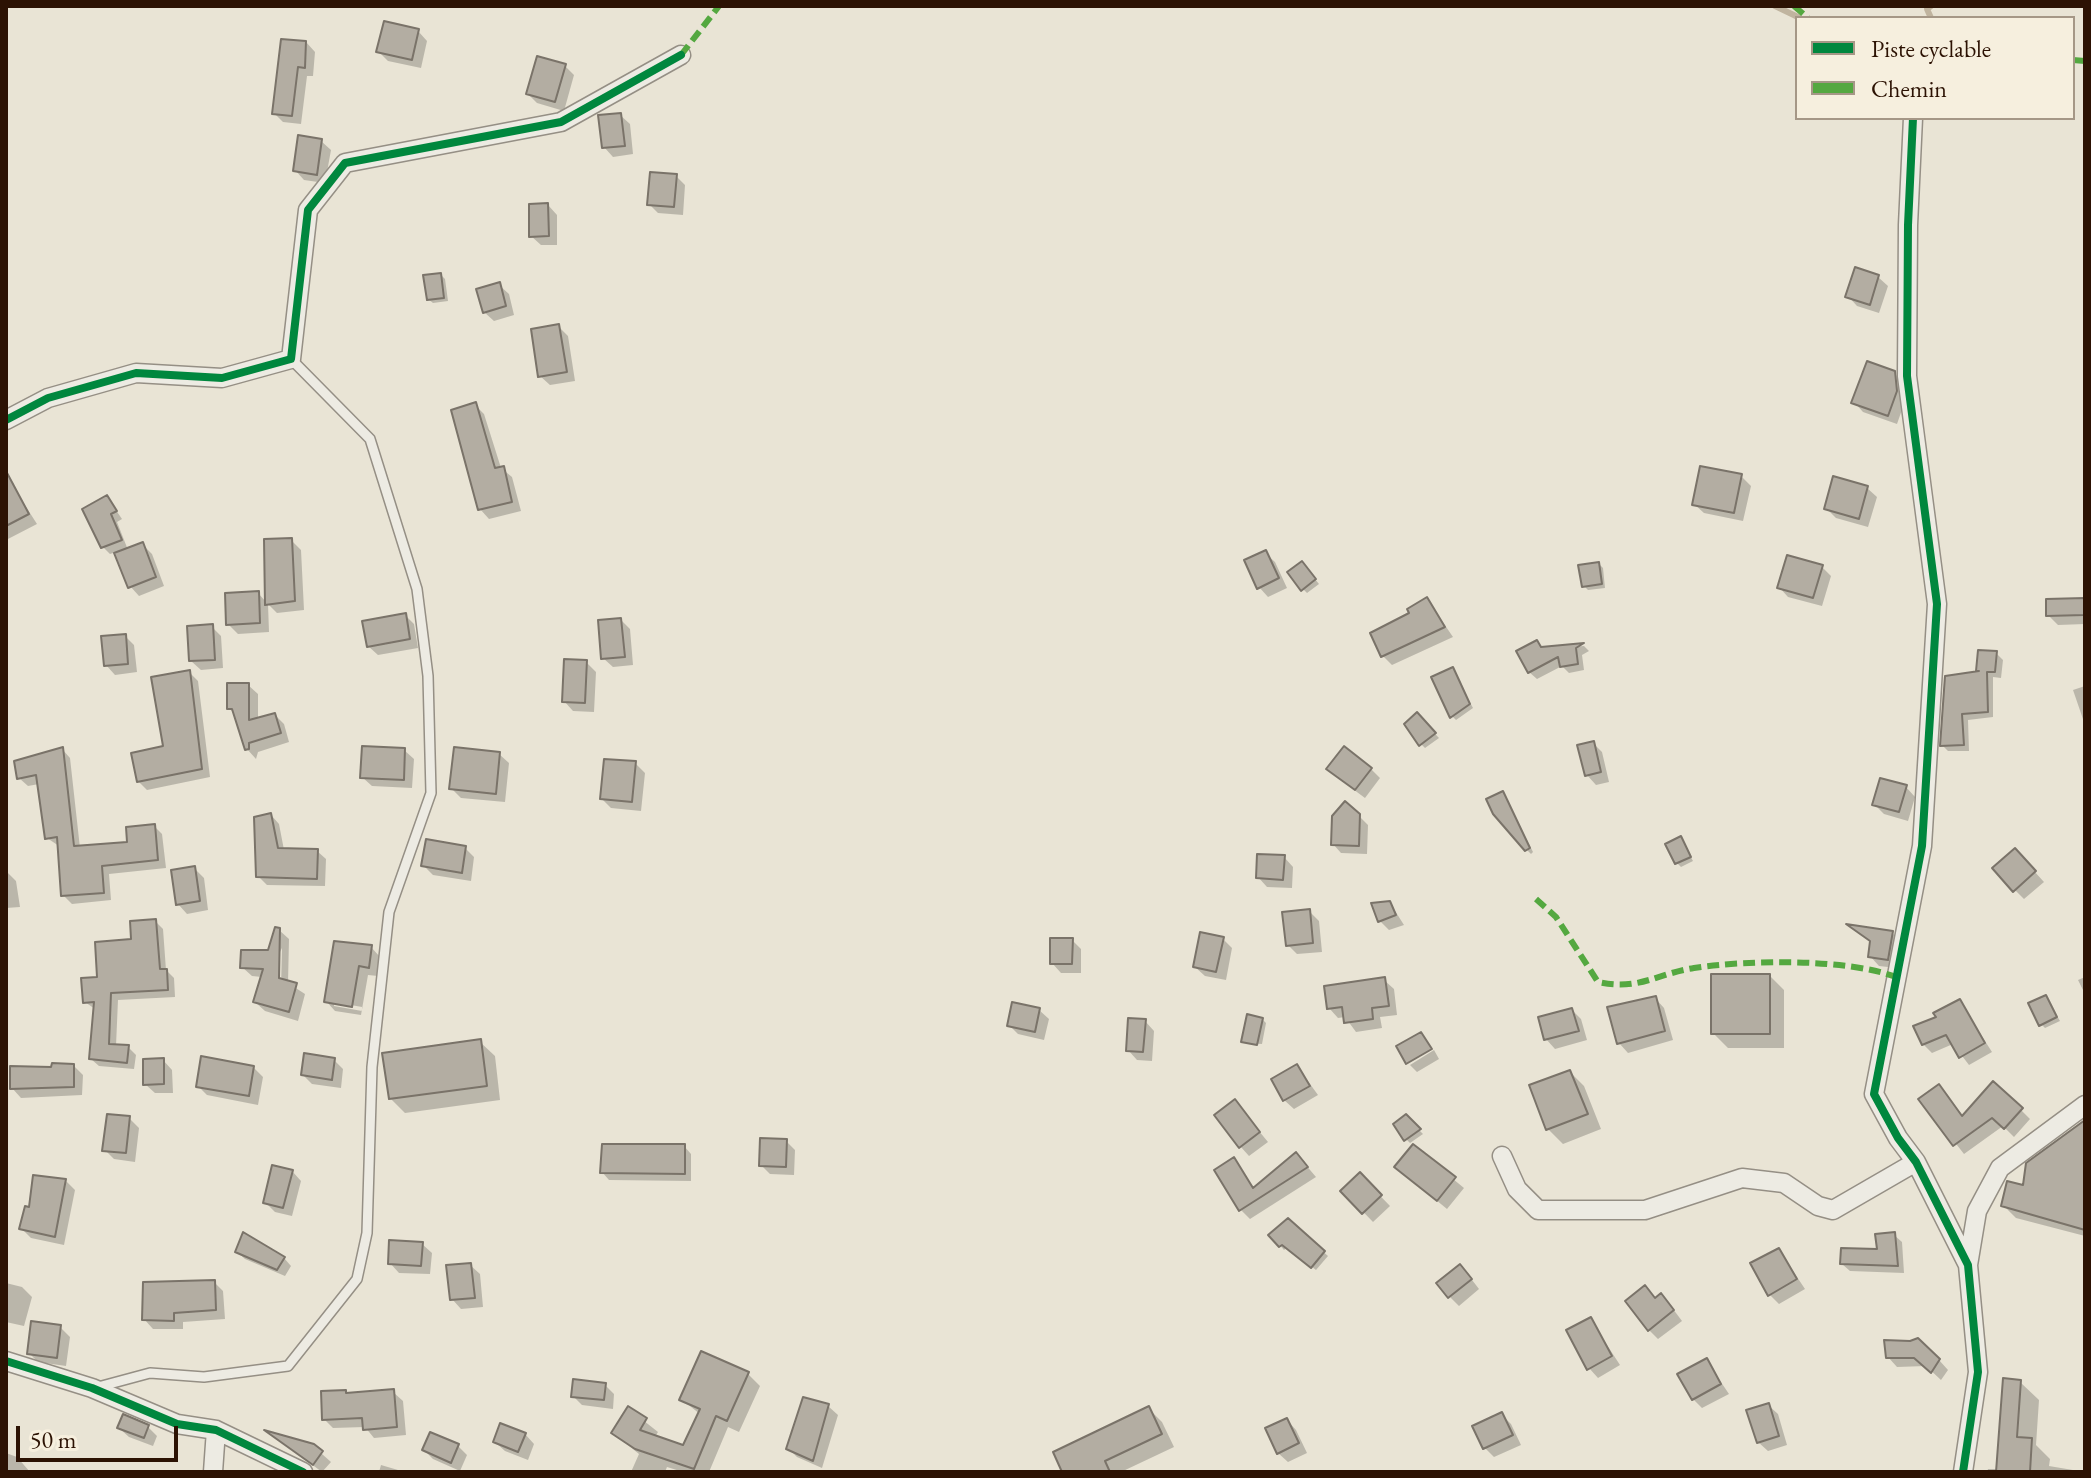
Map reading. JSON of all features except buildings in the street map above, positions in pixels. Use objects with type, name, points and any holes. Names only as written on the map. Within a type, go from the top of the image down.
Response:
[{"type":"street","points":[[6,420],[48,398],[136,373],[222,378],[291,359],[308,210],[345,163],[561,122],[681,55]]},
{"type":"street","points":[[1913,120],[1908,225],[1907,376],[1937,604],[1922,846],[1874,1094],[1898,1138],[1916,1162],[1968,1265]]},
{"type":"street","points":[[1963,1472],[1978,1372],[1968,1265],[1977,1211],[2000,1168],[2085,1105]]},
{"type":"street","points":[[1502,1156],[1517,1189],[1538,1210],[1645,1210],[1742,1178],[1784,1183],[1818,1206],[1833,1210],[1916,1162]]},
{"type":"street","points":[[6,1361],[92,1388],[177,1424],[216,1430],[303,1472]]},
{"type":"street","points":[[213,1472],[216,1430]]},
{"type":"lane","points":[[92,1388],[150,1373],[204,1377],[288,1366],[357,1279],[367,1233],[372,1067],[389,912],[431,793],[428,676],[417,589],[370,439],[291,359]]},
{"type":"waterway","points":[[1775,6],[1796,16]]},
{"type":"waterway","points":[[1930,16],[1927,9],[1931,6]]},
{"type":"marked path","points":[[681,55],[719,6]]},
{"type":"marked path","points":[[1794,6],[1806,16]]},
{"type":"marked path","points":[[2075,60],[2085,61]]},
{"type":"marked path","points":[[1536,899],[1556,917],[1598,982],[1636,983],[1694,968],[1768,962],[1851,966],[1896,977]]},
{"type":"cycle path","points":[[6,420],[48,398],[136,373],[222,378],[291,359],[308,210],[345,163],[561,122],[681,55]]},
{"type":"cycle path","points":[[1913,120],[1908,225],[1907,376],[1937,604],[1922,846],[1874,1094],[1898,1138],[1916,1162],[1968,1265],[1978,1372],[1963,1472]]},
{"type":"cycle path","points":[[6,1361],[92,1388],[177,1424],[216,1430],[303,1472]]}]
